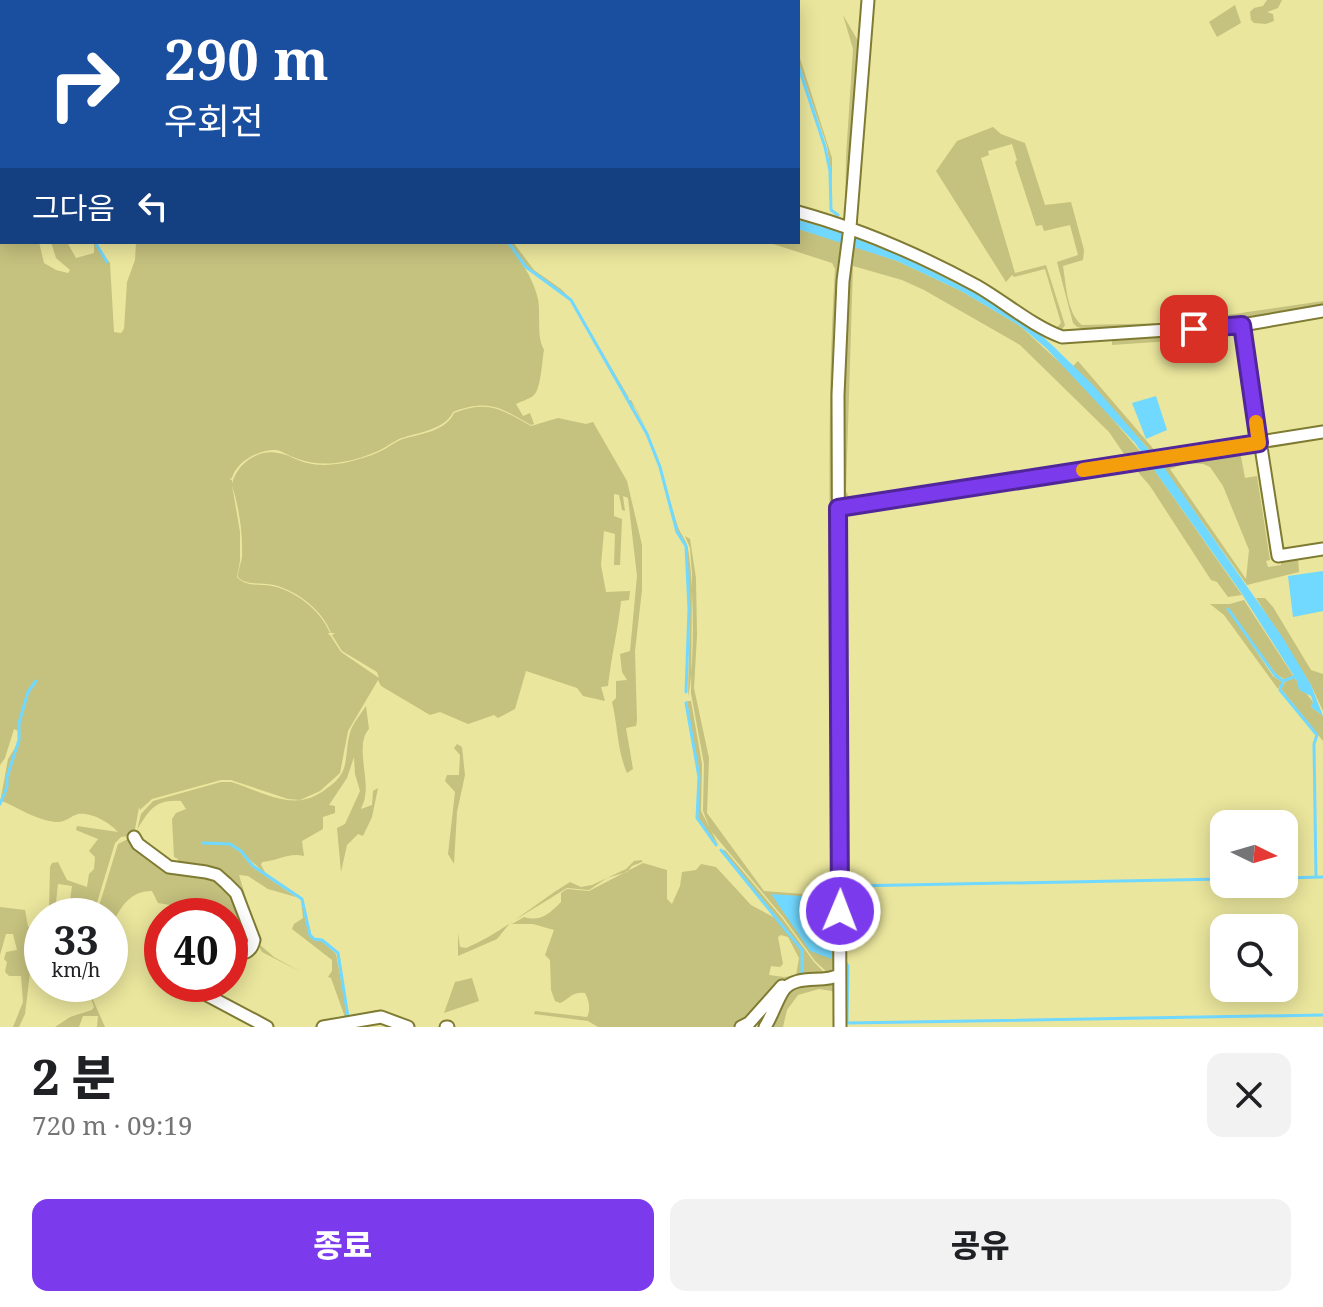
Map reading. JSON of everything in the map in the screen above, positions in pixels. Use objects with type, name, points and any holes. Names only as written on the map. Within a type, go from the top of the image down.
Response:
[{"type":"street","points":[[840,1027],[838,395],[868,0]]},
{"type":"street","points":[[800,213],[850,230],[976,286],[1062,337],[1242,325],[1323,311]]},
{"type":"street","points":[[1242,325],[1278,556],[1323,549]]},
{"type":"street","points":[[838,508],[1323,432]]},
{"type":"street","points":[[134,837],[138,844],[169,867],[217,875],[238,898]]},
{"type":"street","points":[[248,924],[254,940],[248,952]]},
{"type":"street","points":[[741,1027],[749,1023],[781,986],[832,979],[839,975]]},
{"type":"street","points":[[765,1027],[784,988],[790,984]]},
{"type":"street","points":[[220,1002],[267,1027]]},
{"type":"street","points":[[323,1027],[381,1017],[408,1027]]},
{"type":"shaded area","points":[[1267,0],[1282,0],[1278,8],[1267,12],[1273,14],[1274,21],[1254,23],[1250,12],[1263,6]]},
{"type":"shaded area","points":[[1235,5],[1241,23],[1217,37],[1209,22]]},
{"type":"shaded area","points":[[843,15],[861,46],[845,220],[853,49]]},
{"type":"shaded area","points":[[800,58],[832,158],[832,209],[827,146],[800,67]]},
{"type":"shaded area","points":[[993,127],[1001,134],[1025,143],[1045,205],[1071,202],[1084,250],[1083,260],[1063,266],[1070,306],[1082,325],[1171,323],[1323,301],[1323,308],[1239,322],[1089,330],[1077,327],[1073,323],[1057,262],[1078,255],[1070,225],[1044,231],[1042,225],[1036,226],[1012,144],[988,151],[989,155],[981,158],[1015,273],[1046,265],[1065,325],[1061,331],[1054,331],[1061,323],[1045,269],[1012,275],[1006,282],[936,171],[957,141]]},
{"type":"shaded area","points":[[800,230],[844,243],[837,967],[834,973],[829,974],[815,961],[783,917],[711,831],[703,811],[704,764],[691,693],[692,574],[690,548],[685,536],[690,539],[696,578],[694,688],[709,758],[707,813],[764,891],[830,896],[830,425],[835,269],[832,263],[773,244],[800,244]],"holes":[[[772,895],[829,898],[831,958]]]},
{"type":"shaded area","points":[[0,244],[39,244],[44,263],[68,273],[70,270],[56,258],[52,244],[68,244],[76,258],[94,253],[96,244],[110,263],[114,332],[121,333],[124,329],[127,282],[135,260],[136,244],[508,244],[529,276],[538,299],[540,339],[544,350],[540,381],[534,395],[516,404],[523,416],[530,413],[534,424],[494,407],[476,406],[453,412],[439,426],[402,438],[360,458],[318,463],[269,450],[249,458],[238,467],[229,479],[232,484],[243,464],[263,453],[282,454],[303,462],[321,465],[344,463],[362,458],[379,452],[403,439],[440,427],[451,419],[454,413],[476,407],[494,408],[531,426],[558,418],[586,424],[593,422],[627,481],[642,545],[642,590],[635,651],[637,721],[636,726],[626,728],[633,769],[627,773],[619,747],[612,702],[616,698],[616,681],[627,680],[622,672],[620,654],[630,651],[637,576],[628,498],[623,496],[625,511],[622,510],[619,495],[614,494],[614,516],[622,519],[620,565],[614,565],[615,534],[604,531],[601,565],[606,592],[630,591],[629,600],[621,601],[608,686],[601,687],[605,701],[583,696],[577,688],[526,671],[515,709],[498,718],[494,715],[468,724],[440,712],[430,715],[381,686],[378,680],[348,731],[340,773],[320,791],[300,800],[288,799],[231,780],[221,780],[152,799],[140,810],[139,807],[134,835],[121,837],[115,843],[98,898],[70,898],[72,886],[58,884],[56,898],[49,898],[50,867],[58,862],[67,880],[87,887],[95,857],[89,851],[98,839],[76,830],[77,826],[118,832],[95,816],[78,814],[55,822],[2,801],[0,803],[8,759],[20,740],[20,732],[14,729],[0,765]],"holes":[[[232,485],[242,539],[242,557],[238,577],[245,582],[269,584],[283,588],[300,597],[316,610],[322,617],[331,633],[335,633],[332,635],[342,651],[377,672],[379,678],[341,652],[327,634],[330,633],[321,617],[299,597],[272,586],[244,582],[237,577],[240,532]]]},
{"type":"shaded area","points":[[510,244],[514,244],[534,270],[572,300],[629,398],[571,300],[526,266]]},
{"type":"shaded area","points":[[850,245],[897,261],[961,291],[1020,326],[1082,383],[1144,456],[853,502],[843,498],[840,393]],"holes":[[[853,266],[902,280],[1020,345],[1109,432],[1124,454],[849,497],[846,491]]]},
{"type":"shaded area","points":[[1215,334],[1215,338],[1112,345],[1112,338]]},
{"type":"shaded area","points":[[1078,361],[1157,453],[1153,454],[1073,366]]},
{"type":"shaded area","points":[[1240,451],[1245,478],[1257,476],[1270,560],[1266,561],[1268,567],[1281,565],[1281,560],[1298,558],[1299,572],[1247,585],[1160,463]],"holes":[[[1187,463],[1210,467],[1223,486],[1249,550],[1246,579],[1170,469]]]},
{"type":"shaded area","points":[[1150,464],[1242,595],[1228,597],[1217,582],[1211,580],[1150,486],[1134,471],[851,512],[847,515],[845,607],[841,607],[843,514],[846,511]]},
{"type":"shaded area","points":[[661,469],[678,527],[687,546],[690,564],[693,645],[688,697],[690,609],[686,546],[678,532]]},
{"type":"shaded area","points":[[1256,598],[1265,598],[1273,607],[1311,670],[1323,674],[1323,711],[1311,685]]},
{"type":"shaded area","points":[[1244,600],[1313,702],[1311,707],[1323,716],[1323,741],[1281,689],[1292,677],[1284,679],[1276,674],[1226,607],[1273,676],[1282,682],[1278,689],[1224,615],[1210,604]]},
{"type":"shaded area","points":[[842,614],[846,614],[849,884],[844,961],[847,1027],[844,1027]]},
{"type":"shaded area","points":[[687,701],[691,701],[702,764],[701,811],[719,846],[697,818],[699,777]]},
{"type":"shaded area","points":[[366,706],[369,729],[363,743],[366,788],[361,809],[372,805],[373,791],[378,788],[372,817],[363,836],[358,834],[347,845],[341,872],[337,828],[345,824],[360,791],[354,757],[347,778],[329,805],[335,806],[335,813],[323,817],[323,829],[302,841],[304,856],[293,855],[262,862],[266,874],[231,843],[198,843],[230,845],[252,867],[296,897],[268,889],[248,876],[239,875],[246,898],[235,898],[227,881],[177,868],[172,819],[176,813],[186,809],[181,801],[165,802],[154,807],[137,830],[141,814],[153,801],[221,782],[231,782],[279,799],[302,800],[314,796],[342,774],[355,723]]},
{"type":"shaded area","points":[[457,744],[462,747],[465,775],[457,812],[454,864],[448,854],[455,792],[445,781],[447,775],[459,775],[460,755],[454,748]]},
{"type":"shaded area","points":[[128,839],[159,862],[206,873],[225,884],[233,898],[156,898],[152,891],[137,894],[128,901],[128,898],[102,898],[118,844]]},
{"type":"shaded area","points":[[721,850],[725,850],[829,977],[771,995],[737,1027],[598,1027],[588,1021],[534,1014],[535,1011],[587,1017],[588,1002],[585,993],[574,994],[560,1003],[555,1001],[551,990],[550,960],[545,955],[554,930],[533,924],[512,924],[524,917],[540,918],[549,913],[561,902],[561,893],[567,889],[589,891],[643,863],[667,870],[667,899],[672,904],[682,872],[696,870],[701,864],[716,867],[751,905],[777,919]],"holes":[[[778,937],[788,937],[799,958],[796,975],[769,975],[771,966],[780,967],[783,964]]]},
{"type":"shaded area","points":[[642,860],[627,872],[607,878],[589,890],[567,888],[513,921],[570,882],[581,887],[592,885],[626,869],[634,861]]},
{"type":"shaded area","points":[[301,900],[309,936],[322,941],[336,954],[348,1018],[376,1010],[379,1015],[346,1020],[328,977],[332,971],[332,960],[292,929],[303,918]]},
{"type":"shaded area","points":[[248,905],[260,945],[301,972],[262,952],[248,924]]},
{"type":"shaded area","points":[[0,907],[24,910],[24,1002],[26,1002],[19,1027],[13,1027],[23,1002],[21,976],[9,976],[5,972],[7,962],[4,959],[6,952],[17,950],[13,934],[6,934],[0,955]]},
{"type":"shaded area","points":[[510,924],[497,939],[458,956],[458,933],[460,947],[466,948]]},
{"type":"shaded area","points":[[472,978],[479,1001],[444,1013],[455,982]]},
{"type":"shaded area","points":[[832,981],[837,987],[838,1027],[834,1027],[832,991],[819,989],[798,995],[787,1010],[783,1027],[773,1027],[785,996],[796,986],[783,995],[771,1027],[765,1027],[783,994],[787,989],[801,983]]},
{"type":"shaded area","points":[[92,1002],[105,1027],[97,1027],[98,1016],[83,1016],[79,1027],[55,1027],[70,1017],[94,1007]]},
{"type":"water","points":[[800,221],[837,231],[906,258],[1001,306],[1052,345],[1093,385],[1163,466],[1283,638],[1311,685],[1323,716],[1311,707],[1311,696],[1299,690],[1297,681],[1240,591],[1135,443],[1046,348],[1020,326],[961,291],[897,261],[800,230]]},
{"type":"water","points":[[1156,396],[1167,430],[1146,439],[1132,403]]},
{"type":"water","points":[[1323,571],[1323,611],[1293,617],[1288,576]]},
{"type":"water","points":[[771,894],[830,898],[832,959],[810,951]]},
{"type":"waterway","points":[[800,71],[825,147],[830,171],[831,210],[838,215]]},
{"type":"waterway","points":[[96,244],[107,262]]},
{"type":"waterway","points":[[509,244],[526,267],[571,300],[647,434],[660,467],[677,532],[686,546],[689,609],[686,692]]},
{"type":"waterway","points":[[1228,609],[1275,675],[1283,681],[1294,677]]},
{"type":"waterway","points":[[0,804],[19,740],[19,723],[28,692],[36,681]]},
{"type":"waterway","points":[[1283,681],[1280,690],[1317,735],[1314,744],[1316,877]]},
{"type":"waterway","points":[[686,703],[699,777],[697,818],[716,845]]},
{"type":"waterway","points":[[203,843],[230,844],[241,851],[253,866],[302,899],[310,935],[338,953],[348,1017],[362,1015]]},
{"type":"waterway","points":[[721,850],[802,950],[802,974]]},
{"type":"waterway","points":[[1298,878],[1323,877]]},
{"type":"waterway","points":[[1210,879],[850,886],[845,961],[848,966],[847,1023],[1323,1015]]},
{"type":"waterway","points":[[772,1027],[780,1008]]},
{"type":"slow traffic","points":[[1083,470],[1259,443],[1256,422]]},
{"type":"route","points":[[840,911],[838,508],[1259,443],[1242,325],[1194,329]]}]
